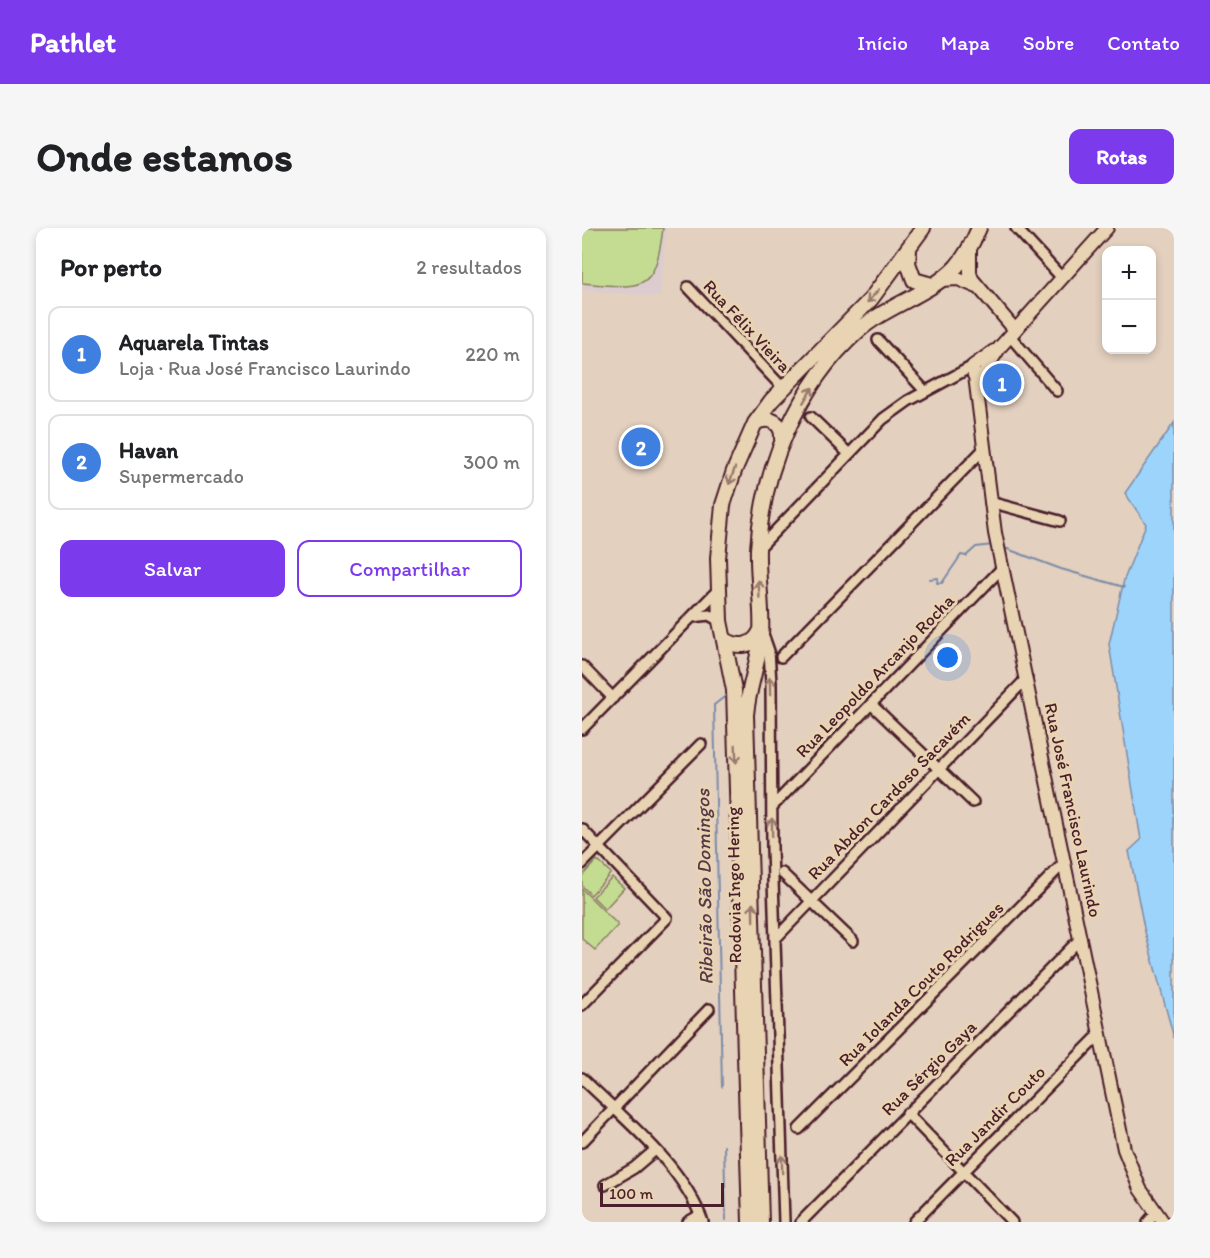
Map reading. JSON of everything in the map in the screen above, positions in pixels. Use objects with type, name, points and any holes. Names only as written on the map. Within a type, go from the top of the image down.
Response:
[{"type":"highway","name":"Rodovia Ingo Hering","points":[[750,1222],[734,690],[720,621],[718,590],[718,537],[723,505],[734,471],[755,423],[783,388],[871,299],[909,250],[920,231]]},
{"type":"highway","name":"Rodovia Ingo Hering","points":[[761,1222],[746,715],[761,629],[758,549],[764,498],[783,439],[821,374],[844,344],[878,315],[936,283],[954,269],[974,236]]},
{"type":"highway","points":[[909,250],[908,263],[914,280],[936,283]]},
{"type":"highway","points":[[755,423],[768,419],[775,421],[780,426],[783,439]]},
{"type":"highway","points":[[724,639],[738,646],[746,645],[759,636],[761,629]]},
{"type":"main road","name":"Rua José Francisco Laurindo","points":[[1107,228],[978,370],[978,396],[990,502],[1124,1149],[1140,1189],[1156,1219]]},
{"type":"main road","points":[[974,236],[970,273],[978,288],[1012,333]]},
{"type":"main road","points":[[936,283],[958,279],[978,288]]},
{"type":"street","points":[[1016,228],[1062,278]]},
{"type":"street","name":"Rua Félix Vieira","points":[[688,287],[783,388]]},
{"type":"street","points":[[1012,333],[1057,392]]},
{"type":"street","points":[[878,340],[925,391]]},
{"type":"street","points":[[758,549],[883,419],[925,391],[955,376],[978,370]]},
{"type":"street","points":[[811,417],[848,453]]},
{"type":"street","points":[[781,657],[983,450]]},
{"type":"street","points":[[990,502],[1060,521]]},
{"type":"street","name":"Rua Leopoldo Arcanjo Rocha","points":[[772,807],[1003,567]]},
{"type":"street","points":[[582,729],[718,590]]},
{"type":"street","points":[[690,618],[709,615],[720,621]]},
{"type":"street","points":[[761,629],[769,651],[772,848],[784,1222]]},
{"type":"street","points":[[582,666],[613,698]]},
{"type":"street","name":"Rua Abdon Cardoso Sacavém","points":[[776,938],[1027,678]]},
{"type":"street","points":[[871,704],[973,802]]},
{"type":"street","points":[[582,864],[701,744]]},
{"type":"street","points":[[582,829],[667,918],[582,1005]]},
{"type":"street","name":"Rua Iolanda Couto Rodrigues","points":[[799,1129],[1065,862]]},
{"type":"street","points":[[782,873],[853,941]]},
{"type":"street","name":"Rua Sérgio Gaya","points":[[801,1222],[1081,938]]},
{"type":"street","points":[[582,1142],[709,1009]]},
{"type":"street","name":"Rua Jandir Couto","points":[[914,1222],[1100,1034]]},
{"type":"street","points":[[582,1078],[681,1180],[702,1218],[688,1222]]},
{"type":"street","points":[[907,1113],[1012,1222]]},
{"type":"street","points":[[605,1185],[633,1168],[654,1151]]},
{"type":"shaded area","points":[[582,228],[666,228],[660,297],[582,290]]},
{"type":"green space","points":[[582,228],[663,228],[660,250],[649,276],[642,282],[631,285],[582,283]]},
{"type":"green space","points":[[597,860],[611,873],[591,895],[582,886],[582,876]]},
{"type":"green space","points":[[612,877],[624,888],[605,909],[593,897]]},
{"type":"green space","points":[[582,889],[618,925],[595,950],[582,939]]},
{"type":"water","points":[[1174,423],[1174,1038],[1144,928],[1129,851],[1141,840],[1109,644],[1124,580],[1146,524],[1125,493]]},
{"type":"waterway","name":"Ribeirão São Domingos","points":[[930,579],[938,578],[937,583],[942,583],[961,555],[966,556],[976,547],[993,545]]},
{"type":"waterway","name":"Ribeirão São Domingos","points":[[1002,547],[1061,569],[1124,587]]},
{"type":"waterway","name":"Ribeirão São Domingos","points":[[722,1087],[714,705],[728,694]]},
{"type":"waterway","name":"Ribeirão São Domingos","points":[[724,1146],[726,1220]]},
{"type":"place","name":"Aquarela Tintas","points":[[1002,383]]},
{"type":"place","name":"Havan","points":[[641,447]]}]
